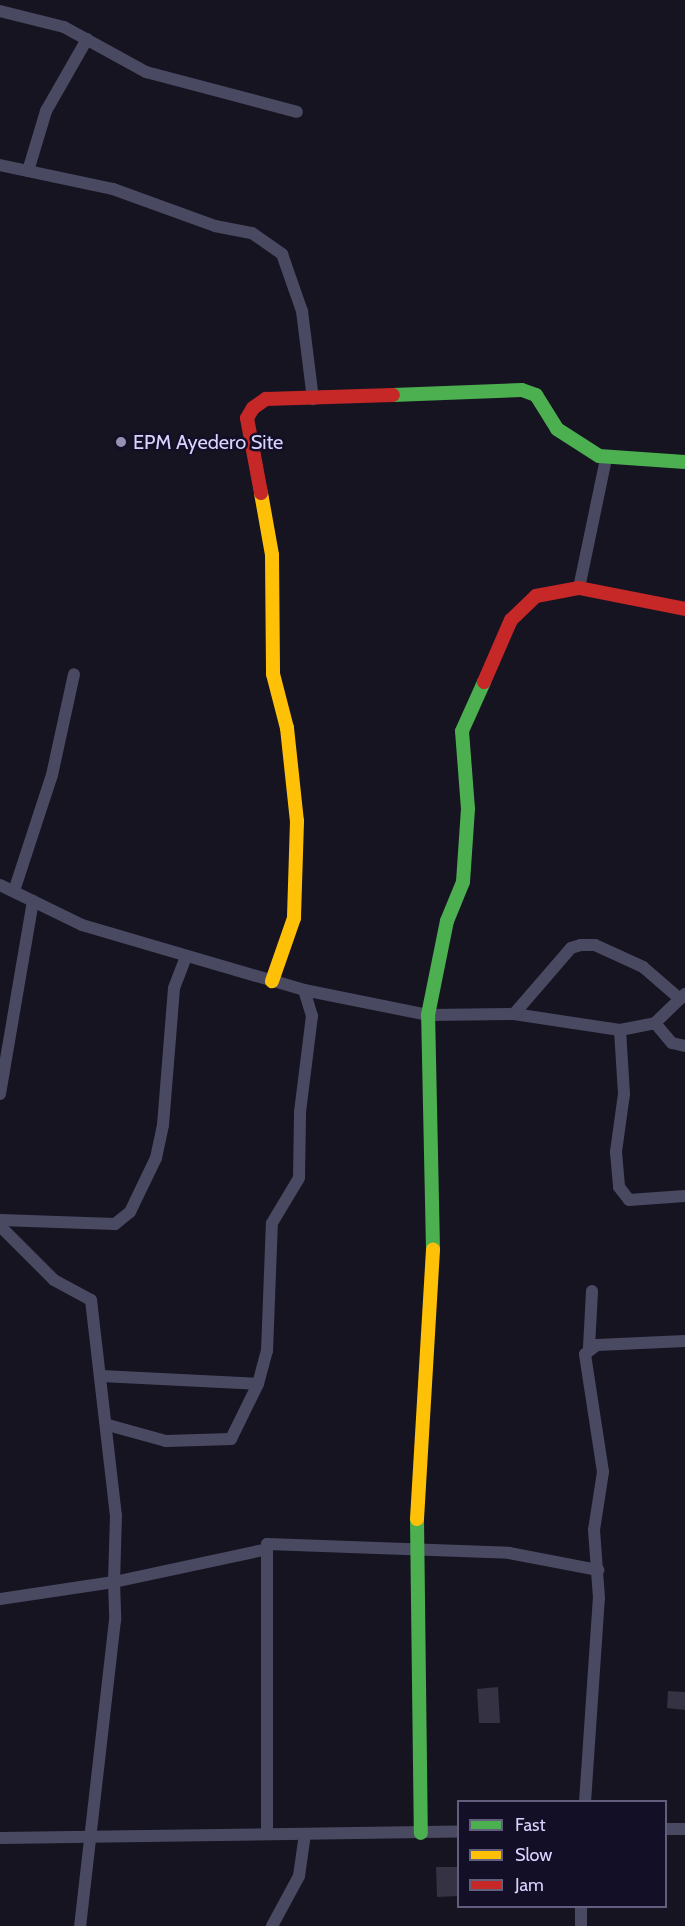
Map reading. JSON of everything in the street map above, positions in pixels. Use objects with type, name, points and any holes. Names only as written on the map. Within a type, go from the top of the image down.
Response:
[{"type":"street","points":[[0,11],[87,39],[146,72],[297,112]]},
{"type":"street","points":[[28,171],[46,111],[87,39]]},
{"type":"street","points":[[0,165],[113,189],[215,226],[252,233],[282,254],[302,311],[313,399]]},
{"type":"street","points":[[272,981],[294,918],[297,821],[287,728],[273,674],[272,555],[247,418],[266,399],[522,390],[536,395],[557,429],[606,459],[685,462]]},
{"type":"street","points":[[579,588],[606,459]]},
{"type":"street","points":[[421,1833],[415,1551],[434,1237],[428,1015],[447,921],[463,882],[468,808],[462,731],[520,606],[536,596],[579,588],[685,609]]},
{"type":"street","points":[[14,891],[52,775],[74,674]]},
{"type":"street","points":[[0,885],[82,926],[304,990],[428,1015],[514,1014],[620,1030],[655,1023],[682,996],[643,967],[595,945],[581,945],[571,948],[514,1014]]},
{"type":"street","points":[[0,1094],[33,901]]},
{"type":"street","points":[[0,1220],[115,1224],[130,1212],[156,1158],[164,1125],[174,988],[186,956]]},
{"type":"street","points":[[108,1425],[166,1441],[231,1438],[257,1386],[267,1351],[272,1223],[299,1178],[300,1112],[312,1016],[304,990]]},
{"type":"street","points":[[655,1023],[672,1043],[685,1046]]},
{"type":"street","points":[[620,1030],[624,1094],[616,1152],[619,1187],[629,1200],[685,1196]]},
{"type":"street","points":[[0,1226],[54,1280],[91,1300],[108,1425],[116,1515],[115,1620],[88,1835],[80,1926]]},
{"type":"street","points":[[585,1800],[598,1570],[594,1530],[603,1472],[584,1363],[589,1347],[592,1291]]},
{"type":"street","points":[[589,1347],[685,1341]]},
{"type":"street","points":[[101,1377],[200,1378],[257,1386]]},
{"type":"street","points":[[0,1599],[114,1582],[263,1550],[273,1542],[415,1551],[509,1553],[598,1570]]},
{"type":"street","points":[[263,1550],[267,1834]]},
{"type":"street","points":[[667,1829],[685,1829]]},
{"type":"street","points":[[0,1838],[88,1835],[457,1832]]},
{"type":"street","points":[[272,1926],[299,1876],[305,1834]]},
{"type":"street","points":[[580,1926],[581,1908]]},
{"type":"building","points":[[498,1687],[500,1723],[479,1723],[477,1689]]},
{"type":"building","points":[[668,1691],[685,1692],[685,1710],[667,1708]]},
{"type":"building","points":[[436,1867],[457,1867],[457,1896],[437,1897]]},
{"type":"traffic: fast","points":[[393,395],[522,390],[536,395],[557,429],[599,456],[685,462]]},
{"type":"traffic: fast","points":[[433,1249],[428,1015],[447,921],[463,882],[468,809],[462,731],[484,682]]},
{"type":"traffic: fast","points":[[417,1519],[421,1833]]},
{"type":"traffic: slow","points":[[261,493],[272,555],[273,674],[287,728],[297,821],[294,918],[272,981]]},
{"type":"traffic: slow","points":[[417,1519],[433,1249]]},
{"type":"traffic: jam","points":[[261,493],[247,418],[253,408],[266,399],[393,395]]},
{"type":"traffic: jam","points":[[484,682],[511,620],[536,596],[579,588],[685,609]]},
{"type":"place","name":"EPM Ayedero Site","points":[[121,442]]}]
